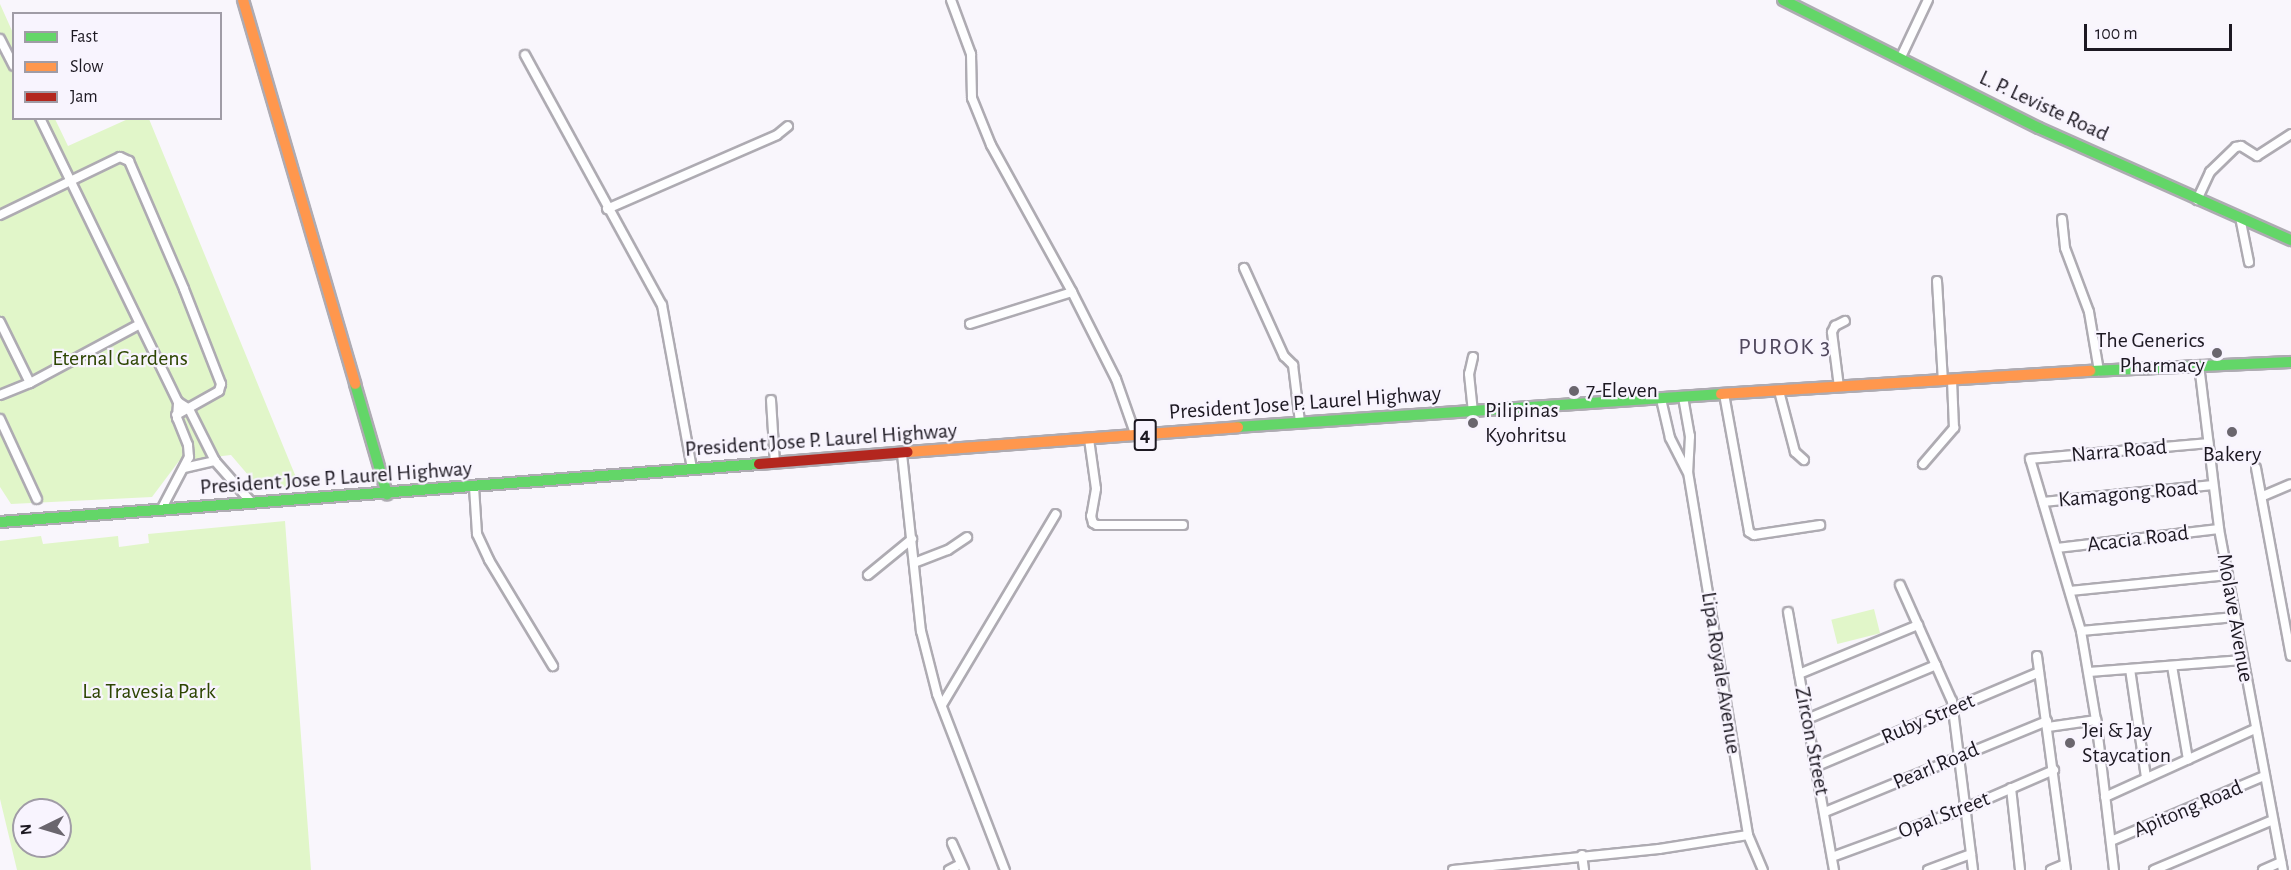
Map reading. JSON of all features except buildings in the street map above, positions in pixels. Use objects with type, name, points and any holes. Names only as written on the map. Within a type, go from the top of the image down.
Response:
[{"type":"main road","points":[[243,0],[387,494]]},
{"type":"main road","name":"L. P. Leviste Road","points":[[1783,0],[2039,128],[2291,240]]},
{"type":"main road","name":"President Jose P. Laurel Highway","points":[[0,522],[1300,422],[1947,380],[2199,365],[2291,362]]},
{"type":"street","points":[[951,0],[971,54],[972,98],[990,145],[1072,292],[1116,379],[1136,436]]},
{"type":"street","points":[[1900,57],[1928,0]]},
{"type":"street","points":[[0,39],[12,62]]},
{"type":"street","points":[[525,55],[607,209],[662,305],[692,469]]},
{"type":"street","points":[[41,120],[138,325],[178,402],[189,409],[215,461],[253,504]]},
{"type":"street","points":[[607,209],[777,135],[788,126]]},
{"type":"street","points":[[2197,200],[2210,172],[2236,147],[2241,146],[2257,156],[2291,134]]},
{"type":"street","points":[[0,215],[70,179],[120,157],[129,161],[221,384],[219,391],[176,415]]},
{"type":"street","points":[[2240,217],[2249,262]]},
{"type":"street","points":[[2062,219],[2065,248],[2089,312],[2099,371]]},
{"type":"street","points":[[1244,268],[1284,356],[1293,365],[1300,422]]},
{"type":"street","points":[[1923,464],[1954,428],[1937,281]]},
{"type":"street","points":[[970,324],[1072,292]]},
{"type":"street","points":[[1839,387],[1832,332],[1835,326],[1845,321]]},
{"type":"street","points":[[0,322],[30,384]]},
{"type":"street","points":[[0,395],[30,384],[138,325]]},
{"type":"street","points":[[1473,357],[1469,374],[1473,410]]},
{"type":"street","name":"Molave Avenue","points":[[2199,365],[2219,529],[2282,866]]},
{"type":"street","points":[[1779,391],[1795,452],[1804,460]]},
{"type":"street","points":[[1724,394],[1749,532],[1754,535],[1820,525]]},
{"type":"street","name":"Lipa Royale Avenue","points":[[1683,397],[1690,436],[1688,472],[1748,835],[1763,870]]},
{"type":"street","name":"Lipa Royale Avenue","points":[[1661,399],[1670,438],[1688,472]]},
{"type":"street","points":[[771,400],[775,463]]},
{"type":"street","points":[[161,510],[184,468],[190,451],[176,415],[178,402]]},
{"type":"street","points":[[0,419],[37,499]]},
{"type":"street","points":[[1089,439],[1096,489],[1091,516],[1093,523],[1097,525],[1183,525]]},
{"type":"street","name":"Narra Road","points":[[2043,502],[2030,459],[2208,442]]},
{"type":"street","points":[[902,454],[921,631],[942,705],[1005,870]]},
{"type":"street","points":[[184,468],[215,461]]},
{"type":"street","points":[[2256,468],[2291,656]]},
{"type":"street","points":[[2262,496],[2291,484]]},
{"type":"street","name":"Kamagong Road","points":[[2043,502],[2212,485]]},
{"type":"street","points":[[474,487],[477,534],[553,666]]},
{"type":"street","points":[[2043,502],[2081,631],[2096,720],[2114,870]]},
{"type":"street","points":[[942,705],[1056,514]]},
{"type":"street","name":"Acacia Road","points":[[2057,548],[2219,529]]},
{"type":"street","points":[[914,563],[948,550],[967,537]]},
{"type":"street","points":[[868,575],[912,539]]},
{"type":"street","points":[[2070,591],[2228,575]]},
{"type":"street","points":[[1900,585],[1954,710],[1973,870]]},
{"type":"street","name":"Zircon Street","points":[[1788,612],[1834,870]]},
{"type":"street","points":[[2081,631],[2235,617]]},
{"type":"street","points":[[1799,674],[1918,626]]},
{"type":"street","points":[[2037,656],[2066,867],[2051,870]]},
{"type":"street","points":[[2088,672],[2243,660]]},
{"type":"street","points":[[1807,719],[1936,665]]},
{"type":"street","points":[[2172,666],[2188,760]]},
{"type":"street","points":[[2130,669],[2146,778]]},
{"type":"street","name":"Ruby Street","points":[[1816,766],[1954,710],[2027,675],[2039,672]]},
{"type":"street","name":"Pearl Road","points":[[1825,812],[2048,724],[2096,720]]},
{"type":"street","points":[[2105,797],[2255,729]]},
{"type":"street","name":"Opal Street","points":[[1832,857],[1966,808],[2054,770]]},
{"type":"street","name":"Apitong Road","points":[[2111,841],[2264,776]]},
{"type":"street","points":[[2011,788],[2020,870]]},
{"type":"street","points":[[2154,870],[2272,820]]},
{"type":"street","points":[[1453,870],[1530,860],[1659,849],[1748,835]]},
{"type":"street","points":[[949,870],[963,867],[952,843]]},
{"type":"street","points":[[1928,870],[1971,854]]},
{"type":"street","points":[[1582,855],[1584,870]]},
{"type":"street","points":[[1530,860],[1530,870]]},
{"type":"street","points":[[2263,870],[2282,866]]},
{"type":"green space","name":"Eternal Gardens","points":[[0,4],[12,31],[12,120],[55,120],[68,146],[126,120],[149,120],[300,487],[260,489],[231,455],[179,461],[152,497],[11,504],[0,487]]},
{"type":"green space","name":"La Travesia Park","points":[[285,521],[311,870],[17,870],[14,858],[72,858],[72,798],[12,798],[12,849],[0,799],[0,541],[41,536],[43,544],[118,536],[119,547],[149,543],[148,534]]},
{"type":"green space","points":[[1874,609],[1880,633],[1837,644],[1831,620]]},
{"type":"traffic: fast","points":[[1783,0],[2039,128],[2291,240]]},
{"type":"traffic: fast","points":[[2090,371],[2291,362]]},
{"type":"traffic: fast","points":[[355,384],[387,494]]},
{"type":"traffic: fast","points":[[1238,427],[1721,394]]},
{"type":"traffic: fast","points":[[0,522],[759,464]]},
{"type":"traffic: slow","points":[[243,0],[355,384]]},
{"type":"traffic: slow","points":[[1721,394],[2090,371]]},
{"type":"traffic: slow","points":[[908,452],[1238,427]]},
{"type":"traffic: jam","points":[[759,464],[908,452]]},
{"type":"place","name":"The Generics Pharmacy","points":[[2217,353]]},
{"type":"place","name":"7-Eleven","points":[[1574,391]]},
{"type":"place","name":"Pilipinas Kyohritsu","points":[[1473,423]]},
{"type":"place","name":"Bakery","points":[[2232,432]]},
{"type":"place","name":"Jei & Jay Staycation","points":[[2070,743]]},
{"type":"district","name":"PUROK 3","points":[[1785,348]]}]
